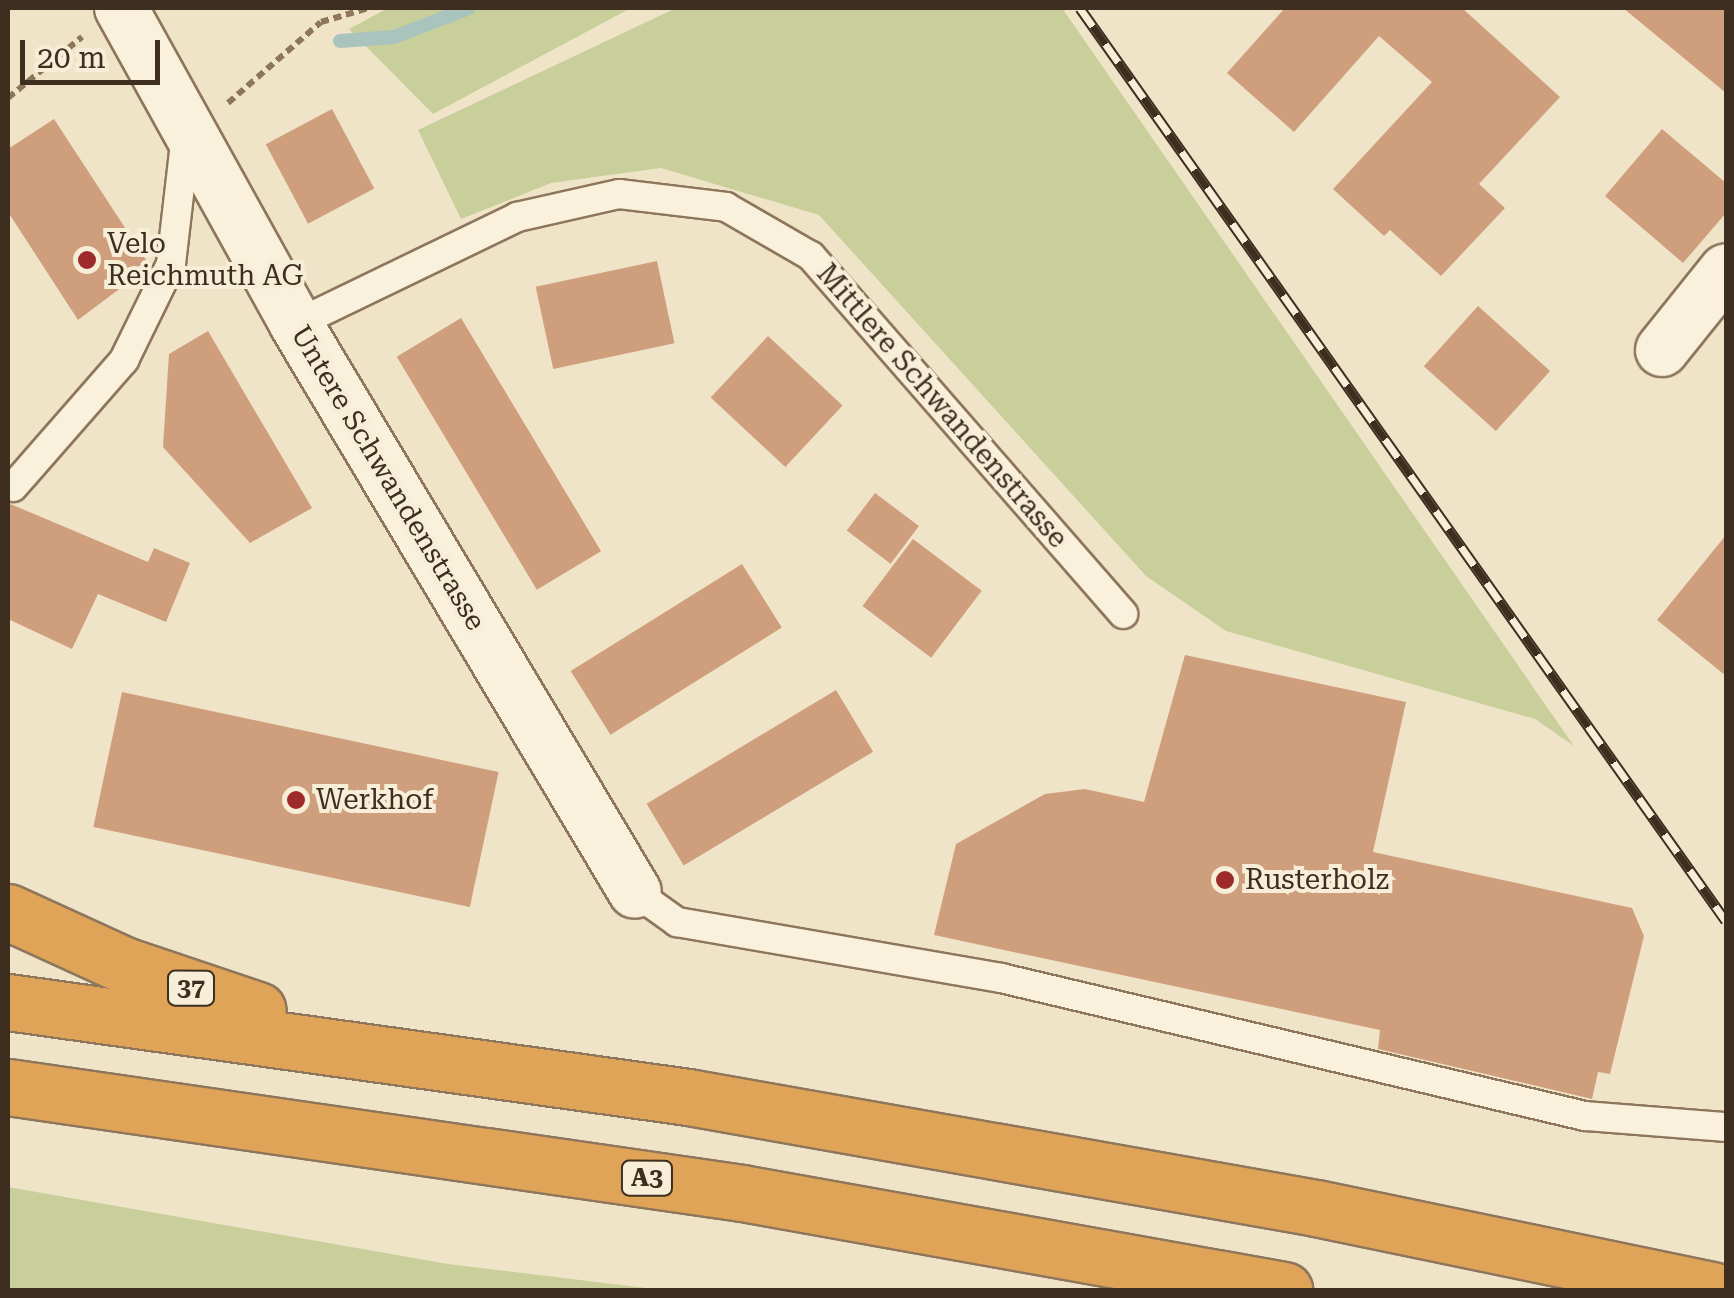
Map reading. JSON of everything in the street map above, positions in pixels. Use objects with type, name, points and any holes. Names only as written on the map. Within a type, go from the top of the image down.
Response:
[{"type":"highway","name":"37","points":[[8,912],[124,965],[380,1050]]},
{"type":"highway","points":[[8,1002],[380,1050],[1316,1208],[1714,1290]]},
{"type":"highway","name":"A3","points":[[8,1087],[742,1193],[1284,1290]]},
{"type":"street","name":"Untere Schwandenstrasse","points":[[105,19],[187,133],[296,324],[635,892]]},
{"type":"street","points":[[1662,350],[1726,270]]},
{"type":"lane","points":[[13,486],[124,360],[164,280],[171,264],[187,133]]},
{"type":"lane","name":"Mittlere Schwandenstrasse","points":[[296,324],[517,217],[619,194],[726,207],[811,256],[1124,614]]},
{"type":"lane","points":[[635,892],[676,922],[1001,978],[1585,1116],[1726,1126]]},
{"type":"path","points":[[187,133],[321,22],[369,8]]},
{"type":"path","points":[[8,98],[105,19]]},
{"type":"green space","points":[[388,8],[631,8],[433,114],[349,29]]},
{"type":"green space","points":[[676,8],[1062,8],[1574,746],[1535,719],[1226,631],[1146,576],[819,215],[661,168],[551,183],[461,219],[418,130]]},
{"type":"green space","points":[[8,1187],[448,1264],[662,1290],[8,1290]]},
{"type":"building","points":[[1285,8],[1462,8],[1560,97],[1479,184],[1505,208],[1441,276],[1390,230],[1384,236],[1333,189],[1432,82],[1379,36],[1294,132],[1227,73]]},
{"type":"building","points":[[1623,8],[1726,8],[1726,93],[1674,50]]},
{"type":"building","points":[[332,109],[374,188],[308,224],[266,144]]},
{"type":"building","points":[[54,119],[150,266],[78,320],[8,212],[8,149]]},
{"type":"building","points":[[1662,129],[1726,183],[1726,213],[1683,263],[1605,196]]},
{"type":"building","points":[[657,261],[674,343],[553,369],[536,287]]},
{"type":"building","points":[[1478,306],[1550,371],[1496,431],[1424,366]]},
{"type":"building","points":[[461,318],[601,551],[537,590],[397,357]]},
{"type":"building","points":[[208,331],[312,508],[250,543],[163,447],[169,354]]},
{"type":"building","points":[[768,336],[843,406],[785,467],[711,397]]},
{"type":"building","points":[[875,493],[919,526],[891,564],[847,531]]},
{"type":"building","points":[[8,503],[148,562],[154,548],[190,563],[166,622],[98,594],[72,649],[8,619]]},
{"type":"building","points":[[1726,535],[1726,676],[1657,620]]},
{"type":"building","points":[[913,539],[982,591],[931,658],[862,606]]},
{"type":"building","points":[[742,564],[782,628],[610,735],[571,671]]},
{"type":"building","name":"Rusterholz","points":[[1185,655],[1406,702],[1373,852],[1632,908],[1644,936],[1610,1074],[1598,1072],[1592,1099],[1378,1049],[1380,1030],[934,935],[956,844],[1045,794],[1085,789],[1144,802]]},
{"type":"building","points":[[836,690],[873,752],[684,866],[647,804]]},
{"type":"building","name":"Werkhof","points":[[122,692],[499,772],[470,907],[93,827]]},
{"type":"waterway","points":[[340,41],[394,37],[469,8]]},
{"type":"railway","points":[[1080,8],[1726,921]]},
{"type":"place","name":"Velo Reichmuth AG","points":[[87,260]]},
{"type":"place","name":"Werkhof","points":[[296,800]]},
{"type":"place","name":"Rusterholz","points":[[1225,880]]}]
